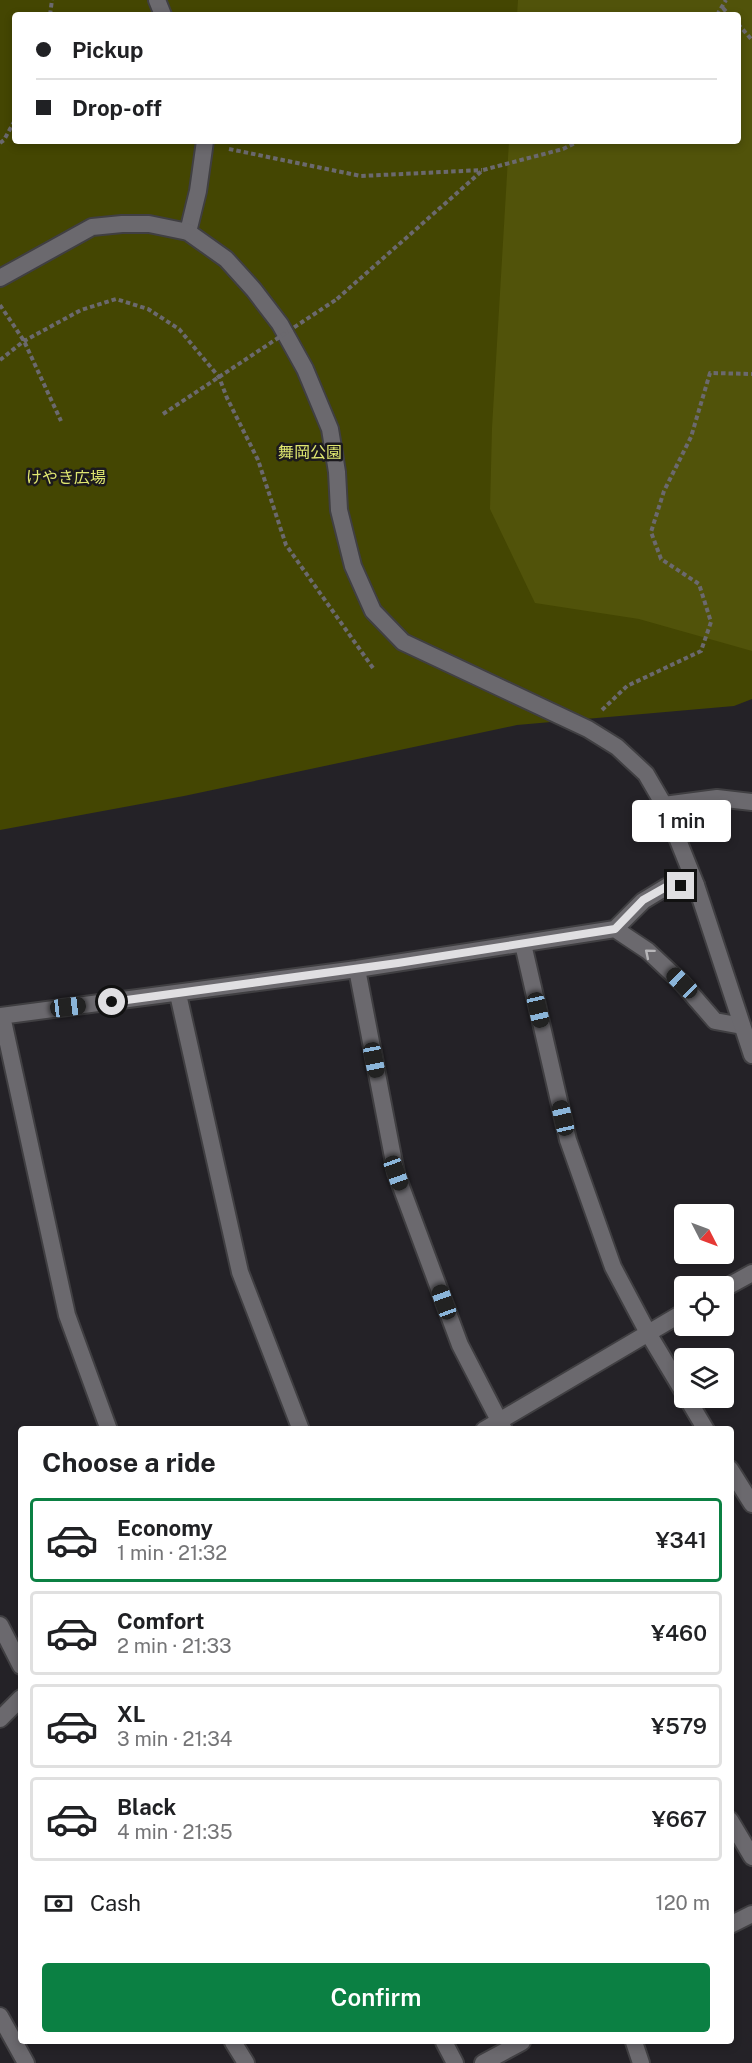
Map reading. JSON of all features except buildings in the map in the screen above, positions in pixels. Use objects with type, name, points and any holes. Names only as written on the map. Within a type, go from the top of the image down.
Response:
[{"type":"street","points":[[188,232],[198,190],[205,144]]},
{"type":"street","points":[[0,278],[92,227],[122,224],[149,224],[188,232],[226,259],[280,324],[305,369],[330,429],[337,472],[339,510],[353,566],[373,611],[403,642],[588,729],[617,747],[646,774],[664,805],[696,885],[752,1055]]},
{"type":"street","points":[[664,805],[717,798],[752,802]]},
{"type":"street","points":[[108,1426],[67,1315],[1,1016],[357,969],[615,929],[643,900],[666,887],[696,885]]},
{"type":"street","points":[[615,929],[648,951],[682,983],[715,1021],[742,1026]]},
{"type":"street","points":[[523,944],[568,1140],[613,1267],[674,1376]]},
{"type":"street","points":[[357,969],[396,1173],[460,1345],[496,1426]]},
{"type":"street","points":[[178,994],[240,1272],[299,1426]]},
{"type":"street","points":[[734,1283],[752,1273]]},
{"type":"street","points":[[498,1426],[674,1318]]},
{"type":"street","points":[[693,1408],[704,1426]]},
{"type":"street","points":[[734,1475],[752,1504]]},
{"type":"street","points":[[0,1625],[18,1660]]},
{"type":"street","points":[[0,1719],[18,1701]]},
{"type":"street","points":[[734,1827],[752,1857]]},
{"type":"street","points":[[734,1923],[752,1914]]},
{"type":"street","points":[[0,2016],[26,2063]]},
{"type":"street","points":[[234,2044],[246,2063]]},
{"type":"street","points":[[445,2044],[455,2063]]},
{"type":"street","points":[[483,2063],[518,2044]]},
{"type":"street","points":[[635,2044],[641,2063]]},
{"type":"path","points":[[720,12],[726,0]]},
{"type":"path","points":[[723,8],[726,12]]},
{"type":"path","points":[[741,27],[752,40]]},
{"type":"path","points":[[0,143],[12,125]]},
{"type":"path","points":[[210,144],[361,176],[483,170],[563,149],[573,144]]},
{"type":"path","points":[[163,414],[337,299],[483,170]]},
{"type":"path","points":[[0,360],[24,341],[81,310],[116,299],[148,309],[179,329],[219,377],[226,398],[258,460],[286,545],[373,668]]},
{"type":"path","points":[[0,305],[24,341],[62,420]]},
{"type":"path","points":[[588,729],[600,712],[627,686],[701,651],[711,622],[699,584],[661,559],[651,532],[664,490],[691,437],[710,373],[752,374]]},
{"type":"green space","name":"舞岡公園","points":[[0,0],[752,0],[752,699],[734,706],[517,725],[184,796],[0,830]]},
{"type":"shaded area","points":[[518,0],[752,0],[752,651],[639,619],[535,603],[490,509],[492,428],[509,144],[741,144],[741,12],[517,12]]},
{"type":"route","points":[[112,1002],[398,963],[615,929],[643,900],[666,887],[681,886]]},
{"type":"park label","name":"けやき広場","points":[[66,477]]}]
